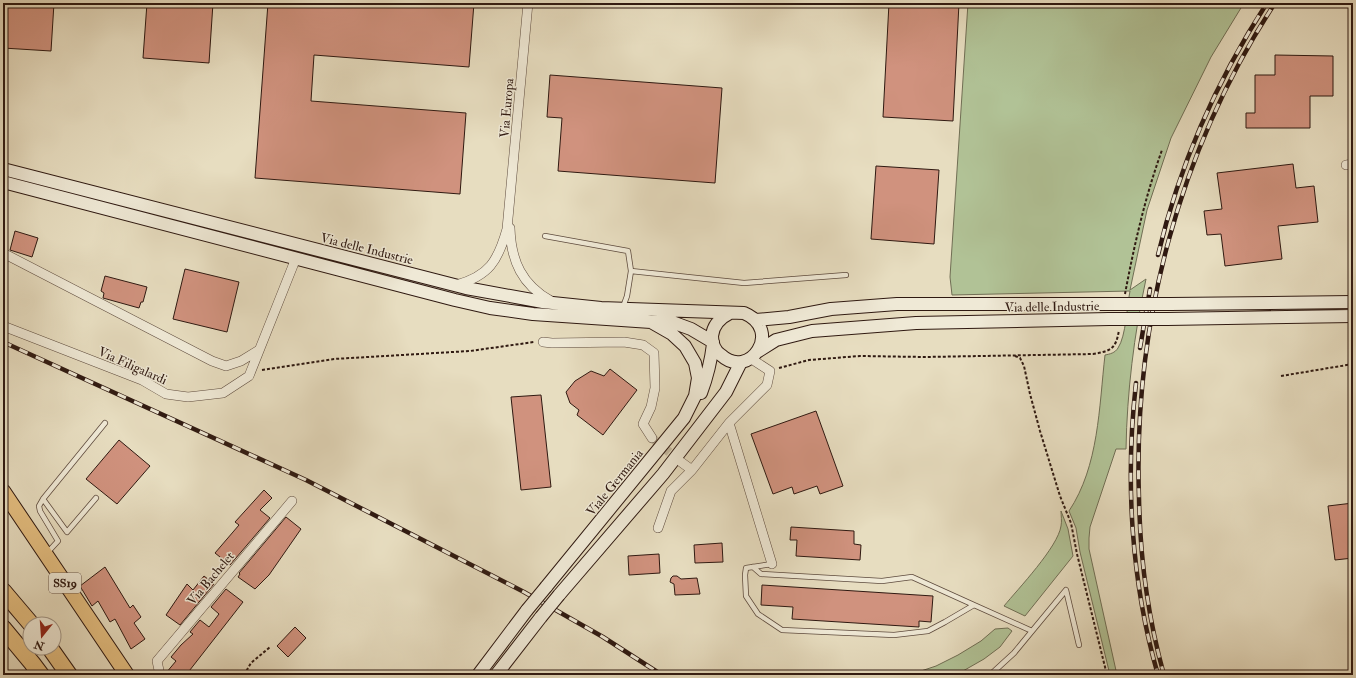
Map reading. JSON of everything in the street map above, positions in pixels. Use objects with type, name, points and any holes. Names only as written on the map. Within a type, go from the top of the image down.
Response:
[{"type":"highway","points":[[3,591],[24,616]]},
{"type":"highway","points":[[3,628],[41,675]]},
{"type":"highway","points":[[56,656],[69,675]]},
{"type":"main road","name":"SS19","points":[[3,491],[127,675]]},
{"type":"street","name":"Via Europa","points":[[455,285],[474,279],[487,270],[493,263],[503,243],[507,229],[528,3]]},
{"type":"street","name":"Via delle Industrie","points":[[3,169],[455,285],[506,296],[554,303],[622,309],[730,313]]},
{"type":"street","name":"Via delle Industrie","points":[[3,182],[490,308],[533,314],[629,322]]},
{"type":"street","name":"Via Europa","points":[[509,214],[512,247],[515,259],[523,276],[534,291],[554,303]]},
{"type":"street","points":[[3,252],[212,361],[226,366],[241,361],[259,350]]},
{"type":"street","name":"Via Filigalardi","points":[[3,326],[142,380],[166,394],[188,397],[222,393],[248,376],[296,258]]},
{"type":"street","points":[[756,320],[789,317],[831,308],[897,304],[1353,302]]},
{"type":"street","points":[[496,675],[541,617],[677,457],[726,392],[750,357],[761,346],[762,332],[756,320],[744,313],[737,312],[723,316],[717,322],[714,329],[712,359],[707,376],[700,396],[684,418]]},
{"type":"street","name":"Via delle Industrie","points":[[750,357],[776,340],[812,331],[916,323],[1353,316]]},
{"type":"street","name":"Viale Germania","points":[[478,675],[527,610],[684,418],[694,396],[698,378],[695,363],[685,346],[672,334],[651,322],[629,322]]},
{"type":"street","points":[[651,322],[672,322],[691,329],[713,343],[716,350],[727,360],[734,362],[750,357]]},
{"type":"street","points":[[543,342],[624,342],[643,345],[654,353],[655,388],[651,407],[642,424],[652,438]]},
{"type":"street","points":[[658,528],[671,491],[692,470],[729,423],[767,385],[770,371],[750,357]]},
{"type":"street","points":[[729,423],[772,564]]},
{"type":"street","points":[[682,462],[692,470]]},
{"type":"street","name":"Via Bachelet","points":[[160,675],[158,661],[292,501]]},
{"type":"lane","points":[[545,236],[628,251],[630,271],[627,296],[622,309]]},
{"type":"lane","points":[[630,271],[744,283],[846,275]]},
{"type":"lane","points":[[46,554],[58,541],[40,511],[39,506],[43,499],[105,423]]},
{"type":"lane","points":[[43,499],[67,532],[96,498]]},
{"type":"lane","points":[[772,564],[746,568],[746,596],[758,614],[782,630],[894,635],[928,631],[974,605]]},
{"type":"lane","points":[[753,567],[761,574],[882,581],[912,577],[1032,631]]},
{"type":"lane","points":[[990,675],[1014,653],[1066,590],[1079,645]]},
{"type":"path","points":[[250,371],[334,359],[470,351],[543,342]]},
{"type":"path","points":[[1012,355],[1020,358],[1024,366],[1031,400],[1040,431],[1070,523],[1107,675]]},
{"type":"path","points":[[1281,376],[1353,364]]},
{"type":"path","points":[[244,675],[252,663],[270,647]]},
{"type":"green space","points":[[968,3],[1244,3],[1211,57],[1171,138],[1147,210],[1130,290],[1146,279],[1132,364],[1126,449],[1116,449],[1090,527],[1089,538],[1089,549],[1117,675],[1110,675],[1080,552],[1076,528],[1069,511],[1079,494],[1092,456],[1099,415],[1105,355],[1111,354],[1115,351],[1121,343],[1125,329],[1130,291],[952,295],[950,277]]},
{"type":"green space","points":[[1061,511],[1068,529],[1073,556],[1025,616],[1004,606],[1037,568],[1053,545],[1061,526]]},
{"type":"green space","points":[[1008,628],[1012,631],[1000,647],[984,659],[956,675],[909,675],[936,666],[958,655],[981,641],[995,629]]},
{"type":"building","points":[[3,3],[54,3],[51,51],[3,48]]},
{"type":"building","points":[[147,3],[213,3],[209,63],[143,58]]},
{"type":"building","points":[[268,3],[474,3],[469,67],[314,55],[311,101],[466,113],[460,194],[255,178]]},
{"type":"building","points":[[889,3],[959,3],[953,121],[883,117]]},
{"type":"building","points":[[1275,55],[1333,56],[1333,96],[1310,96],[1310,128],[1246,128],[1246,113],[1255,113],[1255,75],[1275,75]]},
{"type":"building","points":[[550,75],[722,88],[715,183],[558,171],[562,118],[547,117]]},
{"type":"building","points":[[1293,164],[1296,188],[1314,186],[1318,222],[1278,226],[1282,259],[1225,266],[1221,234],[1207,235],[1204,211],[1222,209],[1217,173]]},
{"type":"building","points":[[876,166],[939,170],[934,244],[871,239]]},
{"type":"building","points":[[15,231],[38,238],[32,257],[10,250]]},
{"type":"building","points":[[185,269],[239,282],[227,332],[173,319]]},
{"type":"building","points":[[105,276],[147,287],[143,302],[141,302],[139,308],[103,298],[104,293],[101,291]]},
{"type":"building","points":[[610,369],[637,390],[603,435],[577,415],[579,410],[570,403],[566,392],[575,381],[591,371],[604,376]]},
{"type":"building","points":[[541,395],[551,487],[521,490],[511,397]]},
{"type":"building","points":[[816,411],[843,486],[820,494],[817,486],[794,494],[792,487],[773,494],[751,434]]},
{"type":"building","points":[[119,440],[150,466],[117,504],[86,479]]},
{"type":"building","points":[[264,490],[272,498],[260,510],[270,518],[230,565],[215,553],[239,525],[235,522]]},
{"type":"building","points":[[1353,503],[1353,558],[1335,560],[1328,506]]},
{"type":"building","points":[[286,517],[301,529],[269,575],[255,589],[238,577],[240,574],[239,573]]},
{"type":"building","points":[[791,527],[854,531],[854,544],[861,545],[860,560],[796,556],[797,540],[790,540]]},
{"type":"building","points":[[722,543],[723,562],[695,563],[694,545]]},
{"type":"building","points":[[659,554],[660,573],[629,575],[628,556]]},
{"type":"building","points":[[105,567],[130,608],[133,605],[141,617],[134,623],[145,639],[131,649],[115,619],[110,622],[98,601],[92,606],[80,586]]},
{"type":"building","points":[[204,576],[214,584],[180,625],[166,615],[187,584],[193,590]]},
{"type":"building","points":[[673,576],[677,576],[681,579],[697,578],[700,594],[675,595],[674,584],[670,582]]},
{"type":"building","points":[[762,585],[933,596],[931,622],[919,621],[919,627],[792,619],[793,607],[761,605]]},
{"type":"building","points":[[226,589],[243,602],[186,675],[166,675],[176,661],[171,657],[193,634],[190,632],[200,620],[209,627],[219,614],[211,607]]},
{"type":"building","points":[[295,627],[306,638],[288,657],[277,646]]},
{"type":"tunnel","points":[[652,438],[680,461]]},
{"type":"railway","points":[[1158,255],[1177,189],[1202,124],[1232,62],[1267,3]]},
{"type":"railway","points":[[1164,675],[1149,610],[1141,543],[1139,498],[1139,433],[1144,368],[1154,303],[1169,240],[1188,178],[1212,118],[1241,59],[1275,3]]},
{"type":"railway","points":[[1140,348],[1150,289]]},
{"type":"railway","points":[[3,342],[306,480],[524,592],[603,637],[662,675]]},
{"type":"railway","points":[[1136,383],[1131,456],[1133,530],[1136,567],[1142,604],[1158,675]]}]
